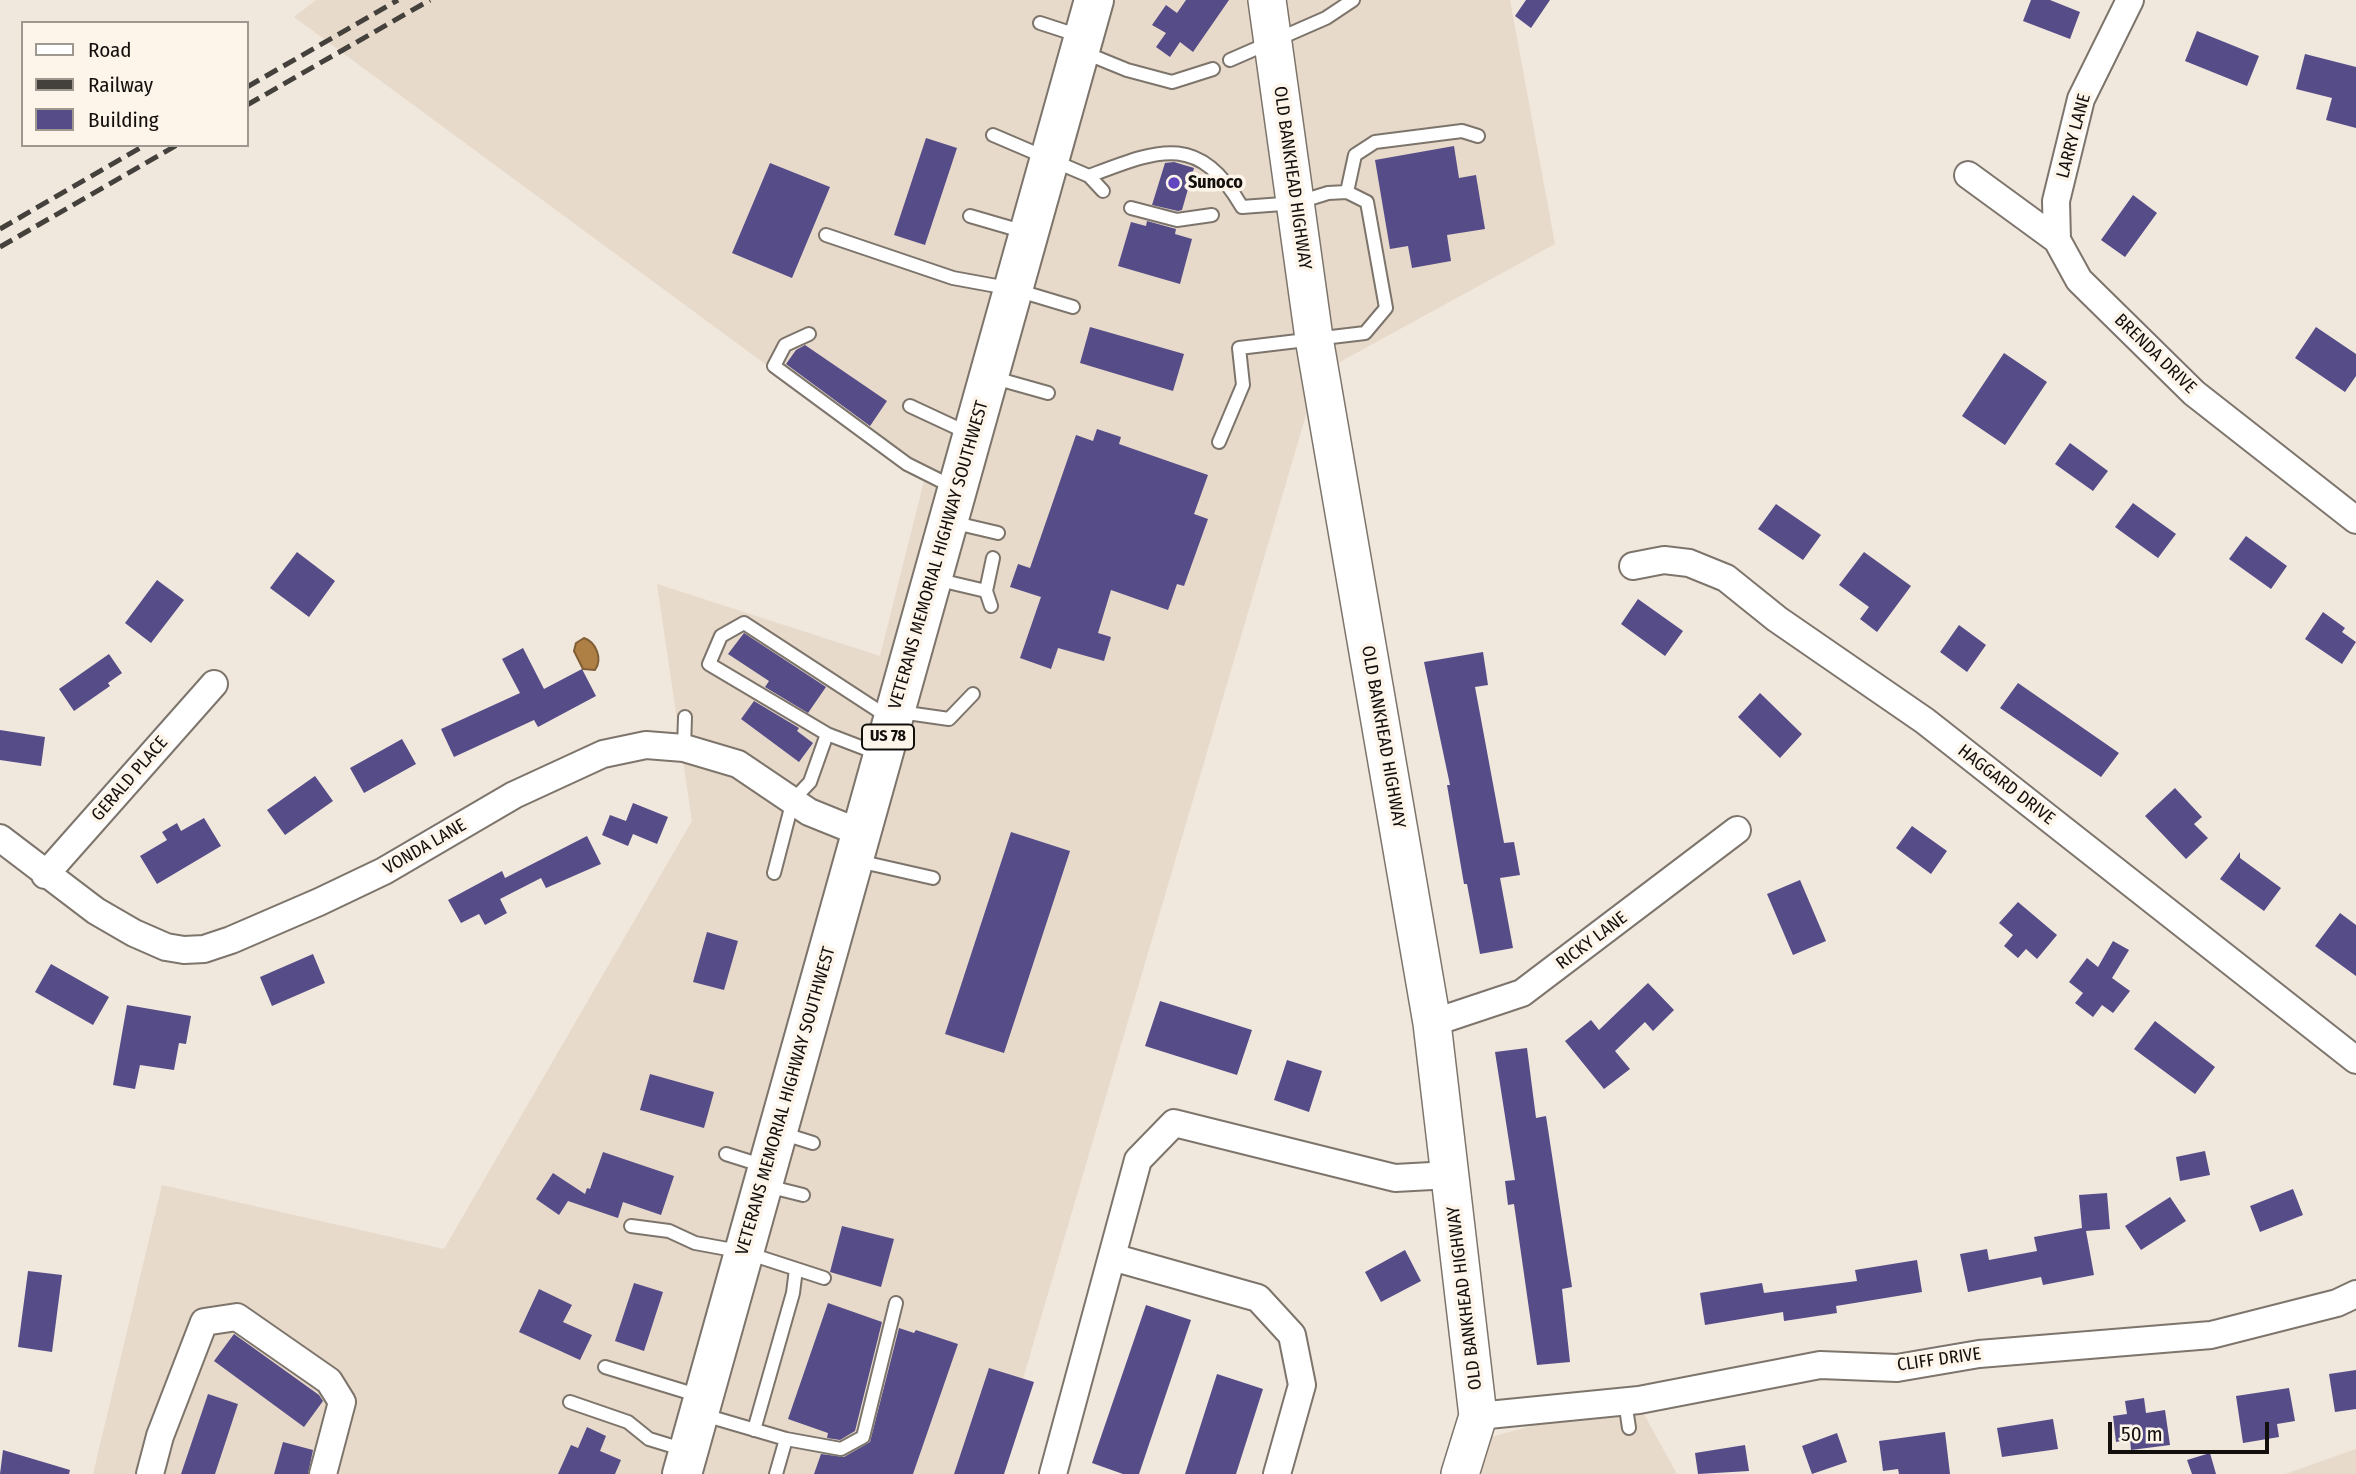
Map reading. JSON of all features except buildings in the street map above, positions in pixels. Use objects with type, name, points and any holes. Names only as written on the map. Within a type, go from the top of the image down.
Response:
[{"type":"main road","name":"VETERANS MEMORIAL HIGHWAY SOUTHWEST","points":[[685,1463],[744,1252],[780,1157],[858,847],[1094,0]]},
{"type":"street","name":"OLD BANKHEAD HIGHWAY","points":[[1267,0],[1314,338],[1432,1023],[1478,1416],[1460,1474]]},
{"type":"street","name":"LARRY LANE","points":[[2057,240],[2056,201],[2081,99],[2130,0]]},
{"type":"street","name":"BRENDA DRIVE","points":[[1968,175],[2057,240],[2079,280],[2194,393],[2356,520]]},
{"type":"street","name":"HAGGARD DRIVE","points":[[1633,566],[1664,560],[1689,563],[1726,578],[1777,619],[1925,721],[2356,1060]]},
{"type":"street","name":"GERALD PLACE","points":[[45,874],[214,684]]},
{"type":"street","name":"VONDA LANE","points":[[0,838],[45,874],[134,933],[166,947],[204,949],[319,902],[384,871],[514,795],[603,754],[646,745],[684,748],[738,764],[858,847]]},
{"type":"street","name":"RICKY LANE","points":[[1432,1023],[1522,993],[1737,830]]},
{"type":"street","points":[[1053,1474],[1138,1160],[1174,1123],[1395,1178],[1450,1174]]},
{"type":"street","points":[[1112,1257],[1258,1298],[1292,1335],[1302,1385],[1277,1474]]},
{"type":"street","name":"CLIFF DRIVE","points":[[1478,1416],[1625,1401],[1820,1365],[1898,1368],[1979,1354],[2211,1335],[2337,1303],[2356,1294]]},
{"type":"street","points":[[150,1474],[160,1436],[204,1322],[237,1317],[329,1381],[342,1402],[323,1474]]},
{"type":"lane","points":[[1230,60],[1326,18],[1353,0]]},
{"type":"lane","points":[[1040,23],[1127,70],[1172,82],[1213,69]]},
{"type":"lane","points":[[1347,192],[1355,155],[1375,142],[1462,131],[1478,136]]},
{"type":"lane","points":[[993,135],[1089,177],[1102,191]]},
{"type":"lane","points":[[1089,177],[1146,155],[1165,151],[1200,158],[1228,182],[1242,207],[1296,203],[1328,193],[1347,192],[1367,202],[1386,308],[1366,333],[1238,348],[1243,385],[1219,442]]},
{"type":"lane","points":[[1131,208],[1177,220],[1212,215]]},
{"type":"lane","points":[[970,216],[1029,234]]},
{"type":"lane","points":[[826,235],[953,278],[1013,289],[1073,307]]},
{"type":"lane","points":[[809,334],[785,345],[774,366],[906,464],[952,505],[998,533]]},
{"type":"lane","points":[[988,376],[1048,393]]},
{"type":"lane","points":[[909,406],[972,435]]},
{"type":"lane","points":[[991,606],[986,591],[993,558]]},
{"type":"lane","points":[[932,579],[986,591]]},
{"type":"lane","points":[[883,755],[827,734],[709,664],[721,636],[744,623],[894,716],[948,719],[973,694]]},
{"type":"lane","points":[[684,748],[685,717]]},
{"type":"lane","points":[[774,873],[793,800],[810,782],[827,734]]},
{"type":"lane","points":[[858,847],[933,878]]},
{"type":"lane","points":[[726,1154],[780,1157],[803,1195]]},
{"type":"lane","points":[[631,1226],[669,1231],[695,1243],[744,1252],[824,1278]]},
{"type":"lane","points":[[754,1430],[793,1293],[796,1269]]},
{"type":"lane","points":[[605,1367],[754,1430],[841,1449],[863,1437],[896,1304]]},
{"type":"lane","points":[[1625,1401],[1629,1428]]},
{"type":"lane","points":[[570,1402],[628,1422],[685,1463]]},
{"type":"lane","points":[[776,1474],[786,1439]]},
{"type":"shaded area","points":[[316,0],[1510,0],[1555,244],[1318,374],[995,1474],[93,1474],[162,1185],[444,1249],[692,821],[657,584],[880,656],[924,481],[294,17]]},
{"type":"shaded area","points":[[584,638],[592,643],[597,651],[595,670],[583,669],[574,651],[576,643]]},
{"type":"shaded area","points":[[1635,1398],[1677,1474],[1453,1474],[1461,1445]]},
{"type":"shaded area","points":[[2356,1449],[2356,1474],[2285,1474]]},
{"type":"railway","points":[[248,86],[398,0]]},
{"type":"railway","points":[[248,104],[430,0]]},
{"type":"railway","points":[[0,229],[142,147]]},
{"type":"railway","points":[[0,247],[174,147]]},
{"type":"place","name":"Sunoco","points":[[1174,183]]}]
